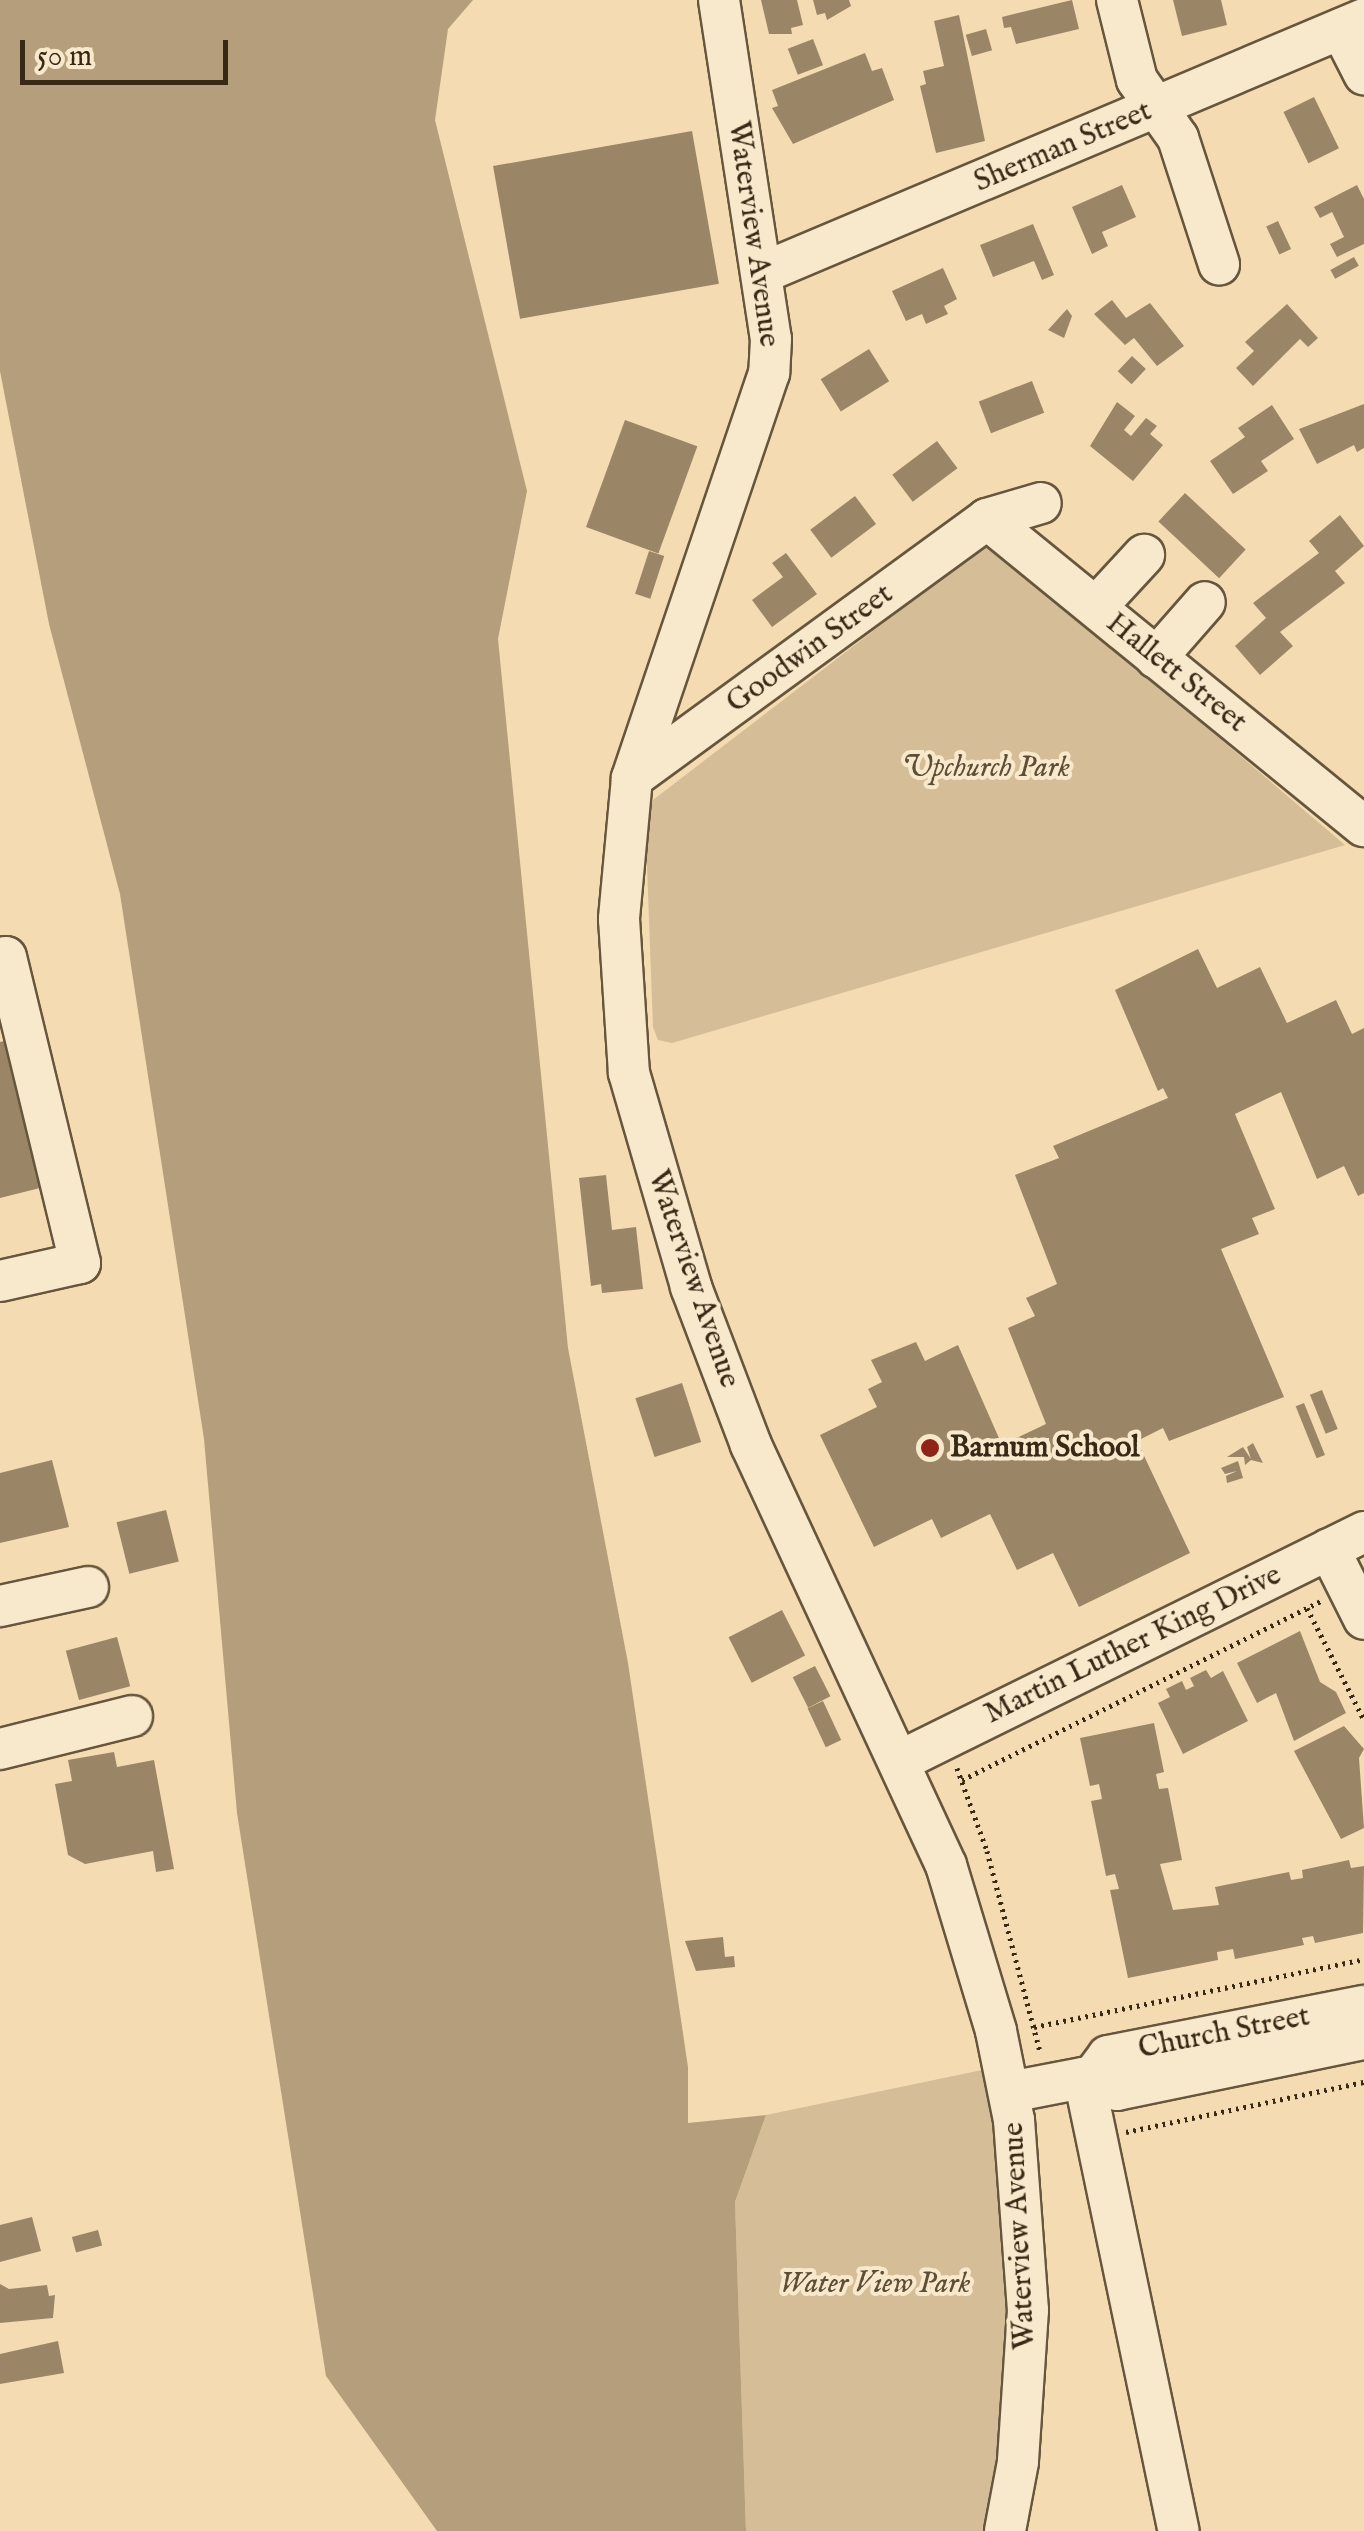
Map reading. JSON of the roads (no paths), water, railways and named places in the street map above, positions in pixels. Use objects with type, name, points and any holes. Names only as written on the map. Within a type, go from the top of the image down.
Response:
[{"type":"street","name":"Waterview Avenue","points":[[718,0],[762,273],[769,373],[632,778],[619,919],[629,1073],[690,1287],[751,1445],[902,1760],[952,1884],[1010,2092],[1025,2212],[1028,2310],[1018,2462],[1005,2531]]},
{"type":"street","points":[[1117,0],[1137,80],[1178,138],[1219,264]]},
{"type":"street","name":"Sherman Street","points":[[762,273],[1353,24]]},
{"type":"street","points":[[1353,24],[1364,74]]},
{"type":"street","name":"Goodwin Street","points":[[632,778],[987,519],[1040,503]]},
{"type":"street","name":"Hallett Street","points":[[987,519],[1364,826]]},
{"type":"street","points":[[1096,607],[1144,555]]},
{"type":"street","points":[[1156,658],[1204,602]]},
{"type":"street","points":[[0,959],[6,958],[80,1263],[0,1282]]},
{"type":"street","points":[[1346,1540],[1356,1604]]},
{"type":"street","name":"Martin Luther King Drive","points":[[902,1760],[1346,1540]]},
{"type":"street","points":[[0,1606],[88,1588]]},
{"type":"street","points":[[0,1749],[132,1716]]},
{"type":"street","name":"Church Street","points":[[1010,2092],[1088,2076],[1108,2056],[1364,2006]]},
{"type":"street","name":"Church Street","points":[[1088,2076],[1117,2090],[1364,2039]]},
{"type":"street","points":[[1088,2076],[1179,2531]]},
{"type":"place","name":"Barnum School","points":[[930,1448]]},
{"type":"park label","name":"Upchurch Park","points":[[986,768]]},
{"type":"park label","name":"Water View Park","points":[[875,2284]]}]
